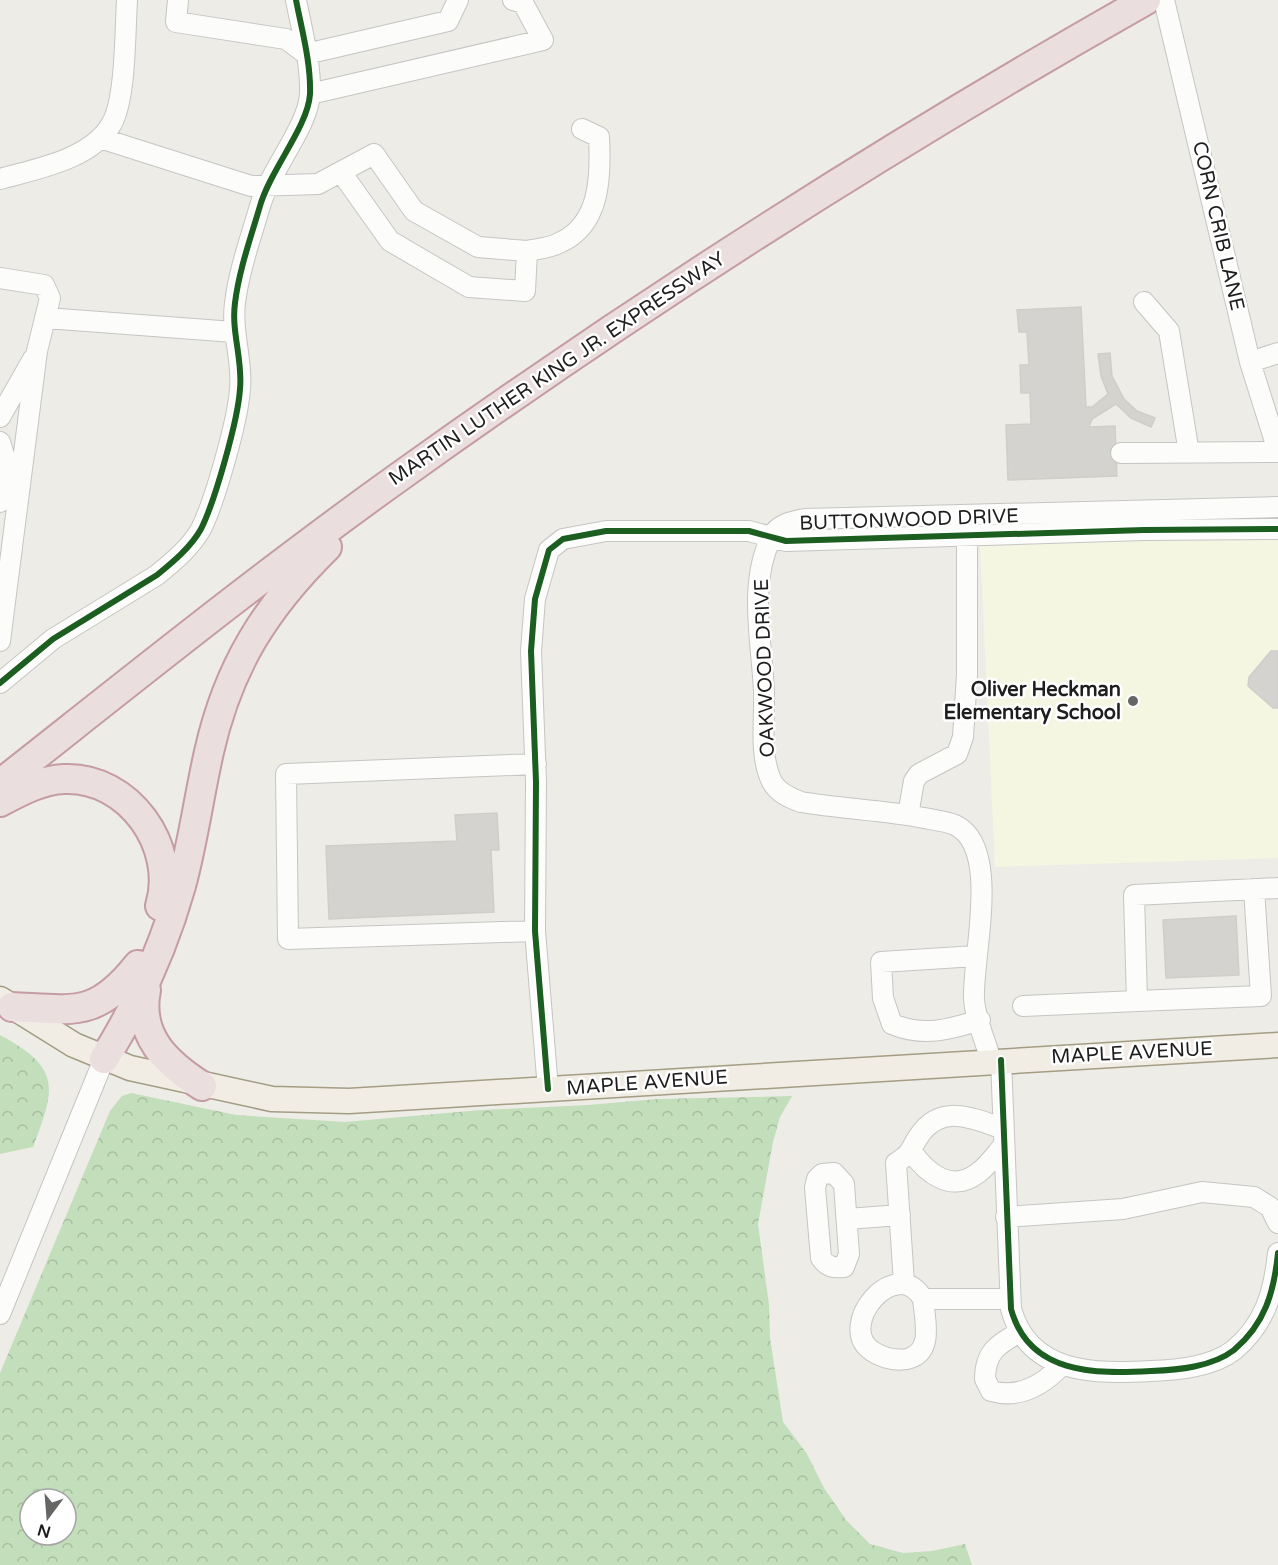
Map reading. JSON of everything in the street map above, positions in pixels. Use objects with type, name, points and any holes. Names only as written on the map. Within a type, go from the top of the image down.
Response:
[{"type":"highway","name":"MARTIN LUTHER KING JR. EXPRESSWAY","points":[[0,760],[275,545],[601,313],[841,158],[1108,0]]},
{"type":"highway","name":"MARTIN LUTHER KING JR. EXPRESSWAY","points":[[0,784],[286,560],[397,478],[621,322],[745,241],[967,103],[1146,0]]},
{"type":"highway","points":[[6,1003],[74,1010],[94,1005],[114,993],[144,968],[175,908],[215,726],[241,655],[285,590],[397,478]]},
{"type":"highway","points":[[0,802],[40,783],[77,779],[112,792],[129,804],[145,821],[158,844],[165,877],[159,911],[126,1023],[104,1059]]},
{"type":"highway","points":[[144,968],[144,1010],[151,1039],[175,1068],[202,1086]]},
{"type":"main road","name":"MAPLE AVENUE","points":[[6,1003],[74,1045],[104,1059],[151,1074],[272,1099],[349,1101],[1278,1044]]},
{"type":"street","points":[[0,178],[54,163],[80,152],[100,138],[113,122],[117,109],[128,0]]},
{"type":"street","points":[[178,0],[176,22],[286,39],[306,54],[448,21],[458,0]]},
{"type":"street","points":[[0,683],[53,639],[157,575],[188,546],[200,530],[211,504],[240,390],[241,366],[234,332],[235,303],[240,277],[267,184],[303,121],[310,94],[306,54],[296,0]]},
{"type":"street","points":[[310,94],[543,40],[523,3],[513,0]]},
{"type":"street","name":"CORN CRIB LANE","points":[[1164,0],[1250,362],[1278,451]]},
{"type":"street","points":[[100,138],[251,186],[318,184],[374,154],[414,211],[478,247],[527,251],[560,243],[584,224],[597,198],[601,171],[599,137],[582,129]]},
{"type":"street","points":[[341,172],[390,241],[468,287],[525,291],[527,251]]},
{"type":"street","points":[[0,278],[44,285],[50,298],[37,351],[0,641]]},
{"type":"street","points":[[1144,302],[1169,331],[1189,453]]},
{"type":"street","points":[[46,318],[234,332]]},
{"type":"street","points":[[0,417],[37,351]]},
{"type":"street","points":[[1250,362],[1278,353]]},
{"type":"street","points":[[0,502],[5,458],[1,445],[25,446]]},
{"type":"street","points":[[1121,453],[1278,451]]},
{"type":"street","name":"BUTTONWOOD DRIVE","points":[[548,1089],[535,931],[536,764],[532,628],[545,559],[556,543],[563,539],[606,531],[749,531],[786,541],[967,525],[1278,507]]},
{"type":"street","points":[[908,815],[914,781],[919,774],[957,754],[963,737],[967,525]]},
{"type":"street","name":"BUTTONWOOD DRIVE","points":[[967,525],[1278,529]]},
{"type":"street","name":"OAKWOOD DRIVE","points":[[771,536],[762,568],[759,614],[766,758],[773,784],[790,799],[801,802],[908,815],[954,824],[963,830],[974,844],[979,857],[981,885],[976,956],[977,1011],[996,1060],[1004,1137],[1010,1299],[1014,1321],[1020,1332]]},
{"type":"street","points":[[535,931],[288,939],[286,774],[536,764]]},
{"type":"street","points":[[1137,1001],[1134,895],[1278,888]]},
{"type":"street","points":[[1023,1006],[1269,996],[1254,889]]},
{"type":"street","points":[[976,956],[881,962],[883,998],[892,1024],[911,1032],[956,1028],[977,1011]]},
{"type":"street","points":[[0,1314],[104,1059]]},
{"type":"street","points":[[904,1283],[896,1163],[912,1152],[918,1137],[928,1124],[940,1117],[954,1114],[972,1117],[1004,1137],[978,1173],[954,1181],[940,1179],[925,1170],[912,1152]]},
{"type":"street","points":[[1006,1217],[1124,1209],[1202,1192],[1254,1197],[1270,1207],[1278,1223]]},
{"type":"street","points":[[847,1219],[900,1215]]},
{"type":"street","points":[[1062,1365],[1051,1377],[1032,1388],[1011,1394],[992,1391],[985,1379],[990,1353],[995,1345],[1020,1332],[1031,1345],[1062,1365],[1083,1372],[1110,1374],[1167,1370],[1219,1359],[1234,1350],[1260,1321],[1273,1289],[1278,1253]]},
{"type":"street","points":[[904,1283],[916,1288],[923,1299],[926,1339],[923,1351],[917,1356],[901,1360],[885,1358],[870,1350],[864,1340],[861,1322],[866,1306],[872,1297],[904,1283]]},
{"type":"street","points":[[923,1299],[1010,1299]]},
{"type":"shaded area","name":"Oliver Heckman Elementary School","points":[[1278,535],[1278,858],[995,867],[980,544]]},
{"type":"green space","points":[[0,1035],[34,1058],[43,1069],[48,1081],[49,1094],[33,1147],[0,1154]]},
{"type":"green space","points":[[131,1093],[236,1115],[345,1122],[481,1110],[658,1099],[792,1096],[780,1117],[773,1142],[758,1224],[769,1305],[770,1338],[783,1422],[807,1454],[824,1488],[846,1520],[870,1544],[903,1553],[932,1551],[965,1544],[972,1565],[0,1565],[0,1373],[110,1111],[122,1096]]},
{"type":"building","points":[[1081,307],[1086,407],[1092,407],[1108,394],[1101,376],[1098,354],[1110,353],[1112,376],[1124,399],[1137,411],[1155,418],[1151,427],[1131,418],[1116,404],[1092,419],[1089,427],[1115,426],[1117,476],[1008,480],[1006,425],[1031,424],[1030,393],[1021,393],[1020,365],[1029,365],[1027,332],[1019,332],[1017,310]]},
{"type":"building","points":[[1271,651],[1278,651],[1278,708],[1273,708],[1248,686],[1249,677]]},
{"type":"building","points":[[497,813],[499,850],[491,850],[494,912],[329,919],[326,846],[457,841],[455,815]]},
{"type":"building","points":[[1236,916],[1239,975],[1166,978],[1163,920]]},
{"type":"cycle path","points":[[0,683],[53,639],[157,575],[192,542],[207,516],[225,460],[240,389],[234,314],[242,266],[265,192],[308,107],[310,94],[308,59],[296,0]]},
{"type":"cycle path","points":[[548,1089],[535,931],[536,782],[531,651],[535,599],[549,550],[563,539],[606,531],[749,531],[786,541],[1144,530],[1278,529]]},
{"type":"cycle path","points":[[1001,1060],[1011,1309],[1020,1331],[1033,1347],[1067,1366],[1108,1372],[1172,1370],[1216,1360],[1234,1350],[1245,1340],[1260,1318],[1274,1281],[1278,1253]]},
{"type":"place","name":"Oliver Heckman Elementary School","points":[[1133,701]]}]
